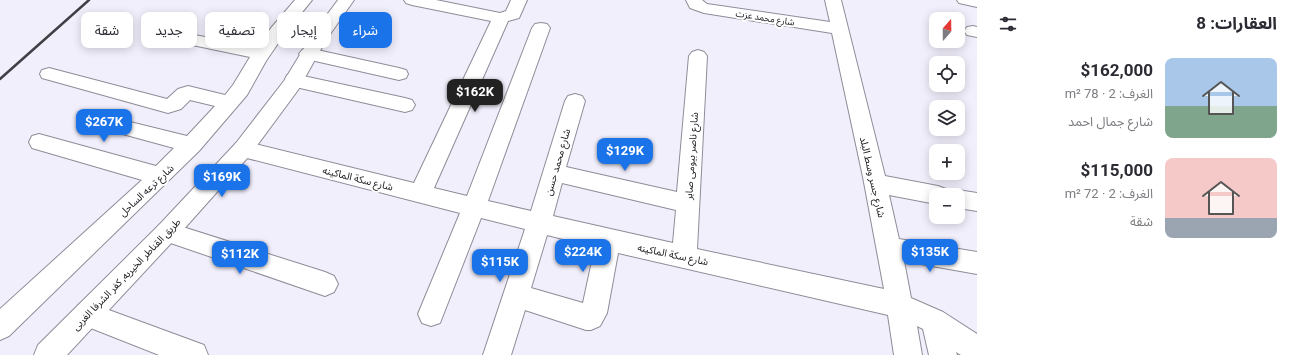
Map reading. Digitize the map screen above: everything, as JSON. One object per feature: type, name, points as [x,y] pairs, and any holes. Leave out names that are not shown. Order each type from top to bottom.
[{"type":"street","name":"شارع ترعه الساحل","points":[[0,327],[192,144],[240,90],[277,32],[304,0]]},
{"type":"street","name":"طريق القناطر الخيريه, كفر الشرفا الغربى","points":[[48,355],[167,232],[243,149],[294,80],[308,54],[346,0]]},
{"type":"street","points":[[412,0],[511,11],[420,194]]},
{"type":"street","name":"شارع محمد عزت","points":[[694,0],[696,5],[704,8],[840,29]]},
{"type":"street","name":"شارع جسر وسط البلد","points":[[833,0],[889,248],[901,306],[908,355]]},
{"type":"street","points":[[965,0],[977,2]]},
{"type":"street","points":[[431,314],[474,207],[541,28]]},
{"type":"street","points":[[197,41],[262,54]]},
{"type":"street","points":[[308,54],[399,74]]},
{"type":"street","name":"شارع ناصر بيومى صابر","points":[[684,256],[698,56]]},
{"type":"street","points":[[48,74],[168,106],[174,104],[188,93],[229,103]]},
{"type":"street","points":[[294,80],[405,105]]},
{"type":"street","name":"شارع محمد حسن","points":[[497,355],[539,223],[575,101]]},
{"type":"street","points":[[126,128],[192,144]]},
{"type":"street","points":[[39,142],[160,176]]},
{"type":"street","name":"شارع سكة الماكينه","points":[[243,149],[608,240],[868,297],[901,306],[934,321],[977,350]]},
{"type":"street","points":[[554,173],[688,204]]},
{"type":"street","points":[[875,183],[929,193]]},
{"type":"street","points":[[965,200],[977,202]]},
{"type":"street","points":[[167,232],[325,284]]},
{"type":"street","points":[[516,295],[586,317],[591,317],[594,313],[608,240]]},
{"type":"street","points":[[889,248],[977,264]]},
{"type":"street","points":[[87,314],[194,355]]},
{"type":"street","points":[[934,321],[943,355]]},
{"type":"railway","points":[[0,79],[89,0]]}]
